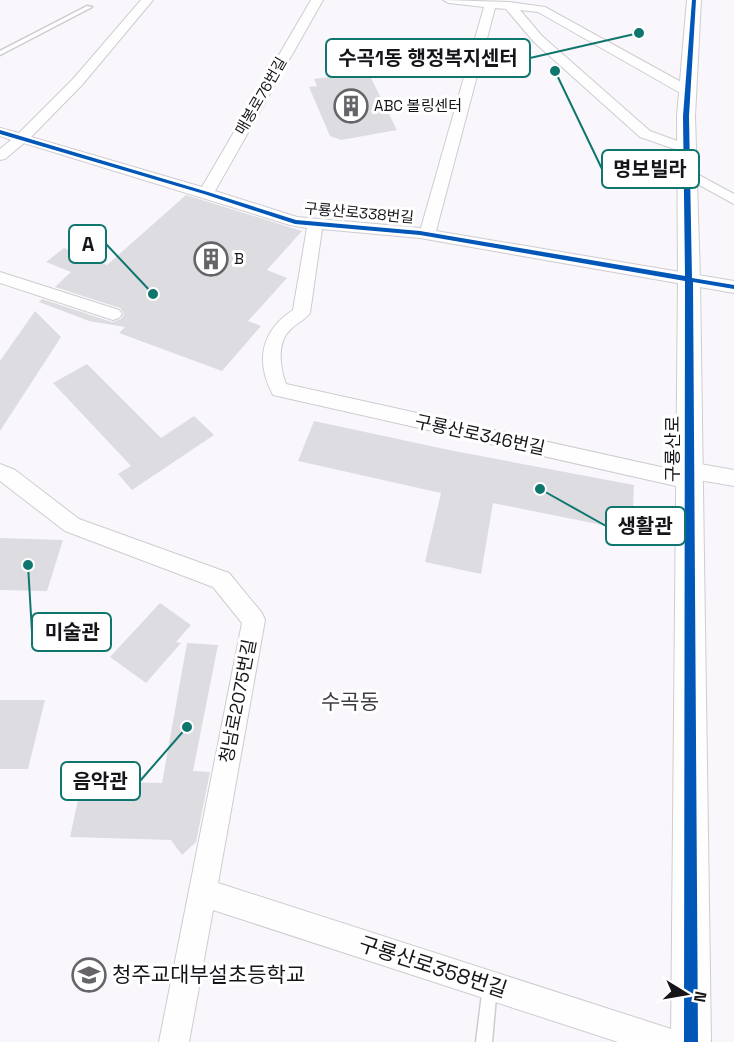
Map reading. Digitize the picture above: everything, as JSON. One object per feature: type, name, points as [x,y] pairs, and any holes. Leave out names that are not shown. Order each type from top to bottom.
[{"type":"street","points":[[0,156],[23,139],[115,39],[147,0]]},
{"type":"street","name":"매봉로76번길","points":[[206,193],[317,0]]},
{"type":"street","points":[[449,0],[541,9],[687,91]]},
{"type":"street","name":"구룡산로","points":[[691,1042],[689,280],[686,161],[687,91],[694,0]]},
{"type":"street","name":"구룡산로338번길","points":[[427,234],[466,84],[490,4]]},
{"type":"street","points":[[509,5],[538,39],[645,134],[686,161],[734,200]]},
{"type":"street","name":"구룡산로338번길","points":[[0,132],[295,222],[427,234],[734,287]]},
{"type":"street","name":"구룡산로338번길","points":[[275,383],[272,356],[274,344],[280,329],[302,313],[315,224]]},
{"type":"street","points":[[0,277],[113,314]]},
{"type":"street","name":"구룡산로346번길","points":[[275,383],[280,390],[689,475],[734,478]]},
{"type":"street","name":"청남로2075번길","points":[[0,472],[72,525],[221,580],[254,620],[174,1042]]},
{"type":"street","name":"구룡산로358번길","points":[[202,892],[665,1042]]},
{"type":"lane","points":[[0,53],[89,7]]},
{"type":"lane","points":[[484,1042],[490,986]]},
{"type":"building","name":"ABC 볼링센터","points":[[351,74],[353,78],[370,76],[397,130],[341,140],[330,136],[309,87],[317,86],[314,79]]},
{"type":"building","points":[[186,195],[302,231],[267,270],[287,278],[248,321],[261,326],[222,371],[119,333],[125,327],[89,321],[39,302],[42,299],[112,322],[121,319],[124,314],[120,308],[55,287],[71,272],[46,262],[64,248],[107,265]]},
{"type":"building","points":[[35,311],[61,337],[0,431],[0,361]]},
{"type":"building","points":[[87,364],[161,438],[194,416],[214,435],[132,490],[118,474],[131,466],[53,383]]},
{"type":"building","points":[[314,421],[454,451],[634,485],[632,531],[493,503],[481,574],[425,562],[441,493],[298,461]]},
{"type":"building","points":[[0,538],[63,540],[47,591],[0,590]]},
{"type":"building","points":[[160,603],[191,625],[176,642],[181,643],[146,683],[110,657]]},
{"type":"building","points":[[187,643],[218,645],[193,771],[210,772],[196,842],[182,855],[171,840],[70,837],[82,781],[162,783]]},
{"type":"building","points":[[0,700],[45,700],[28,769],[0,769]]},
{"type":"cycle path","points":[[691,1042],[689,280],[686,116],[694,0]]},
{"type":"cycle path","points":[[0,132],[295,222],[420,233],[734,287]]},
{"type":"place","name":"수곡1동 행정복지센터","points":[[639,33]]},
{"type":"place","name":"명보빌라","points":[[555,71]]},
{"type":"place","name":"ABC 볼링센터","points":[[351,106]]},
{"type":"place","name":"B","points":[[211,259]]},
{"type":"place","name":"A","points":[[153,294]]},
{"type":"place","name":"생활관","points":[[540,489]]},
{"type":"place","name":"미술관","points":[[28,565]]},
{"type":"place","name":"음악관","points":[[187,727]]},
{"type":"place","name":"청주교대부설초등학교","points":[[89,975]]},
{"type":"district","name":"수곡동","points":[[350,702]]}]
